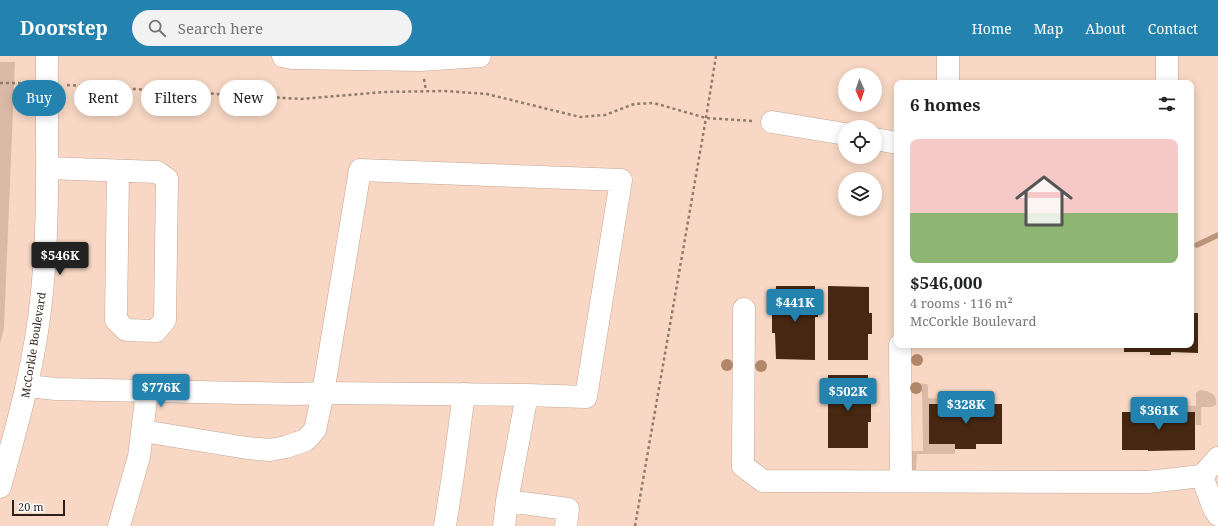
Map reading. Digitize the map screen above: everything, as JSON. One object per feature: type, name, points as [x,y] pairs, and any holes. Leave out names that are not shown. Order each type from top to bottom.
[{"type":"street","name":"McCorkle Boulevard","points":[[46,80],[47,56]]},
{"type":"street","points":[[284,56],[292,58],[344,57],[421,60],[480,56]]},
{"type":"street","points":[[948,56],[948,80]]},
{"type":"street","points":[[1167,56],[1167,80]]},
{"type":"street","name":"McCorkle Boulevard","points":[[0,487],[20,420],[39,324],[47,206],[46,116]]},
{"type":"street","points":[[772,122],[838,133]]},
{"type":"street","points":[[882,140],[894,142]]},
{"type":"street","points":[[47,168],[158,172],[167,179],[165,320],[156,331],[126,330],[116,320],[118,171]]},
{"type":"street","points":[[27,386],[56,389],[296,394],[323,393],[464,394],[586,397],[621,180],[360,170],[323,393],[315,430],[306,440],[286,447],[270,450],[247,448],[143,431]]},
{"type":"street","points":[[744,309],[743,466],[763,480],[1148,482],[1202,476],[1218,458]]},
{"type":"street","points":[[900,348],[905,375],[901,481]]},
{"type":"street","points":[[119,526],[140,458],[147,391]]},
{"type":"street","points":[[445,526],[454,475],[464,394]]},
{"type":"street","points":[[504,526],[507,501],[527,395]]},
{"type":"street","points":[[1202,476],[1214,509],[1218,515]]},
{"type":"street","points":[[507,501],[568,509],[566,526]]},
{"type":"street","points":[[1209,526],[1218,522]]},
{"type":"path","points":[[635,526],[716,56]]},
{"type":"path","points":[[0,83],[12,83]]},
{"type":"path","points":[[66,85],[302,99],[383,92],[445,91],[486,94],[580,117],[605,115],[634,104],[654,103],[706,118],[772,122]]},
{"type":"shaded area","points":[[0,62],[15,62],[14,80],[12,80],[13,116],[4,328],[0,344]]},
{"type":"shaded area","points":[[910,383],[927,384],[928,398],[941,399],[940,404],[929,404],[929,444],[955,444],[955,454],[917,454],[916,472],[912,473],[909,451],[923,451],[922,392],[910,392]]},
{"type":"shaded area","points":[[1200,390],[1207,391],[1216,398],[1216,405],[1212,407],[1201,407],[1201,425],[1196,425],[1195,412],[1172,412],[1172,405],[1196,406],[1196,393]]},
{"type":"building","points":[[776,286],[815,286],[815,299],[818,298],[818,317],[815,317],[815,360],[776,359],[775,333],[772,333],[772,315],[775,315]]},
{"type":"building","points":[[828,286],[869,287],[869,313],[872,313],[872,334],[868,334],[868,360],[828,360]]},
{"type":"building","points":[[1194,313],[1198,313],[1198,353],[1171,352],[1171,355],[1150,355],[1150,352],[1124,352],[1124,348],[1194,348]]},
{"type":"building","points":[[828,375],[868,375],[868,402],[871,402],[871,422],[868,422],[868,448],[828,448]]},
{"type":"building","points":[[929,404],[1002,404],[1002,444],[976,444],[976,449],[955,449],[955,444],[929,444]]},
{"type":"building","points":[[1122,412],[1195,412],[1195,450],[1122,450]]},
{"type":"waterway","points":[[1197,245],[1218,235]]}]
